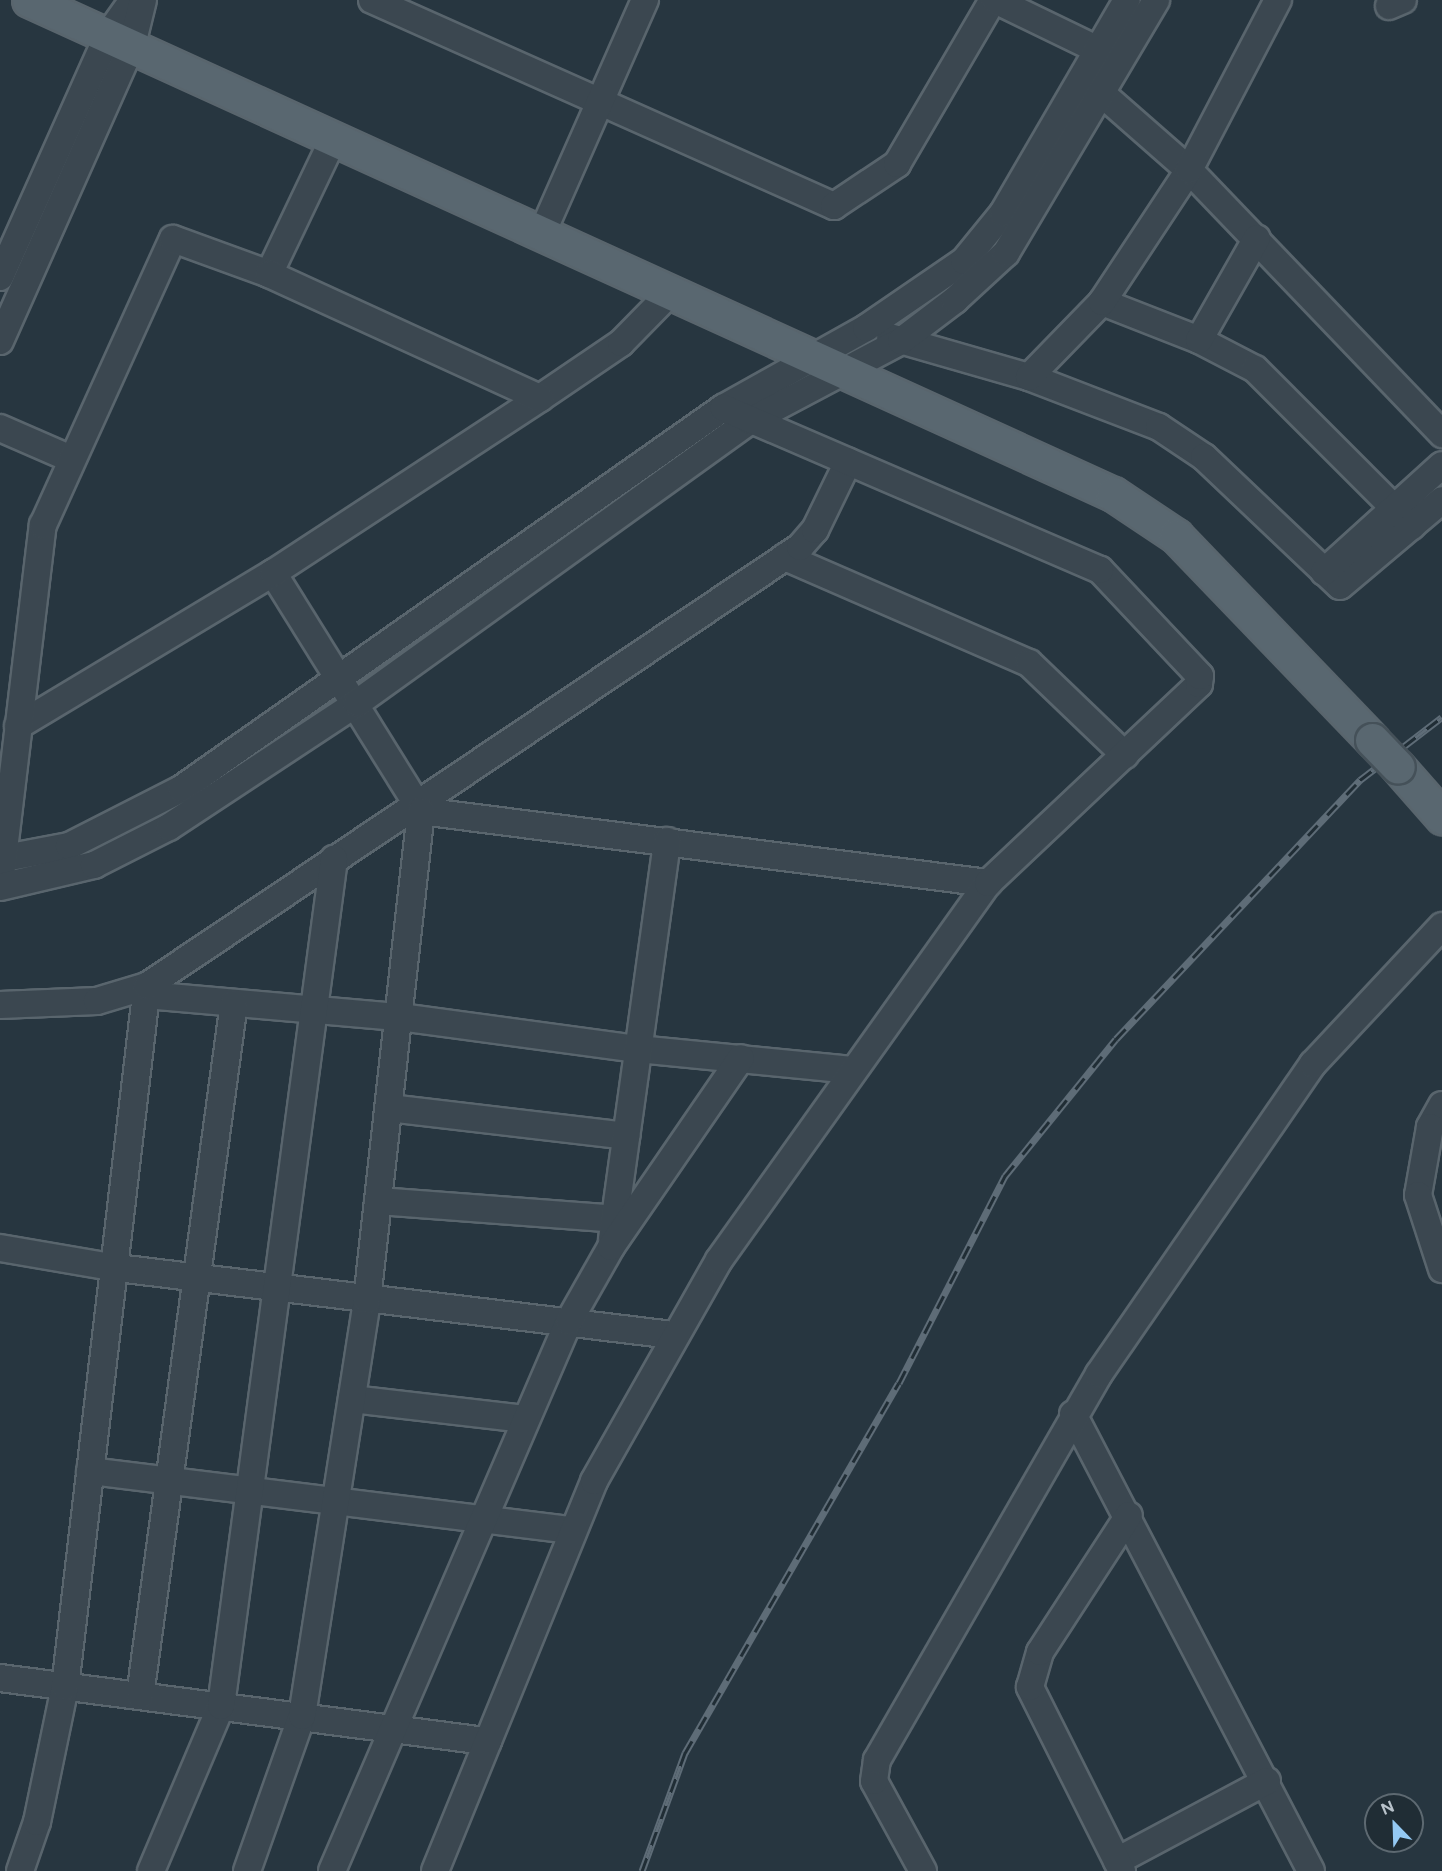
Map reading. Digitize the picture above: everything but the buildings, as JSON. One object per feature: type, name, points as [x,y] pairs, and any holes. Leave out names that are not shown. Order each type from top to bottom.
[{"type":"main road","points":[[29,0],[333,140],[543,231],[841,373],[1046,459],[1158,522],[1398,767],[1442,817]]},
{"type":"street","points":[[0,341],[120,40],[133,0]]},
{"type":"street","points":[[0,277],[120,40],[143,0]]},
{"type":"street","points":[[372,0],[600,106],[834,206],[897,164],[994,0],[1122,61]]},
{"type":"street","points":[[543,231],[645,0]]},
{"type":"street","points":[[540,398],[269,274],[172,238],[69,458],[38,548],[1,865],[69,846],[116,825],[181,789],[342,680],[723,408],[866,328],[964,261],[982,241],[1084,78],[1127,0]]},
{"type":"street","points":[[0,887],[61,877],[125,851],[357,703],[750,421],[901,340],[1006,253],[1103,95],[1156,0]]},
{"type":"street","points":[[1029,377],[1102,302],[1189,170],[1278,0]]},
{"type":"street","points":[[1084,78],[1189,170],[1257,238],[1442,434]]},
{"type":"street","points":[[269,274],[333,140]]},
{"type":"street","points":[[1199,340],[1257,238]]},
{"type":"street","points":[[18,726],[273,573],[540,398],[621,343],[670,293]]},
{"type":"street","points":[[1102,302],[1199,340],[1255,369],[1412,526]]},
{"type":"street","points":[[866,328],[1029,377],[1177,437],[1324,572],[1334,584],[1346,584],[1442,500]]},
{"type":"street","points":[[435,1871],[572,1530],[672,1335],[772,1181],[988,883],[1198,684],[1198,668],[1100,570],[723,408]]},
{"type":"street","points":[[0,428],[69,458]]},
{"type":"street","points":[[20,1871],[37,1822],[65,1687],[117,1268],[147,990],[334,860],[419,807],[809,539],[848,462]]},
{"type":"street","points":[[1324,572],[1442,465]]},
{"type":"street","points":[[784,557],[1029,663],[1125,755]]},
{"type":"street","points":[[247,1871],[302,1716],[366,1300],[400,1017],[419,807],[357,703],[273,573]]},
{"type":"street","points":[[419,807],[988,883]]},
{"type":"street","points":[[610,1247],[666,841]]},
{"type":"street","points":[[151,1871],[221,1706],[316,1010],[334,860]]},
{"type":"street","points":[[923,1871],[874,1781],[877,1760],[1073,1414],[1313,1064],[1442,926]]},
{"type":"street","points":[[0,1005],[97,1001],[147,990],[234,1003],[400,1017],[638,1050],[852,1070]]},
{"type":"street","points":[[140,1696],[234,1003]]},
{"type":"street","points":[[332,1871],[481,1518],[569,1321],[610,1247],[741,1058]]},
{"type":"street","points":[[1442,1104],[1430,1127],[1418,1195],[1442,1269]]},
{"type":"street","points":[[389,1108],[626,1136]]},
{"type":"street","points":[[378,1201],[615,1219]]},
{"type":"street","points":[[0,1248],[117,1268],[366,1300],[569,1321],[672,1335]]},
{"type":"street","points":[[352,1398],[525,1419]]},
{"type":"street","points":[[1073,1414],[1129,1515],[1311,1871]]},
{"type":"street","points":[[90,1471],[337,1499],[572,1530]]},
{"type":"street","points":[[1129,1515],[1040,1652],[1030,1688],[1119,1866],[1266,1781]]},
{"type":"street","points":[[0,1678],[488,1741]]},
{"type":"railway","points":[[642,1871],[685,1753],[899,1383],[1005,1176],[1116,1039],[1360,780],[1442,717]]}]
